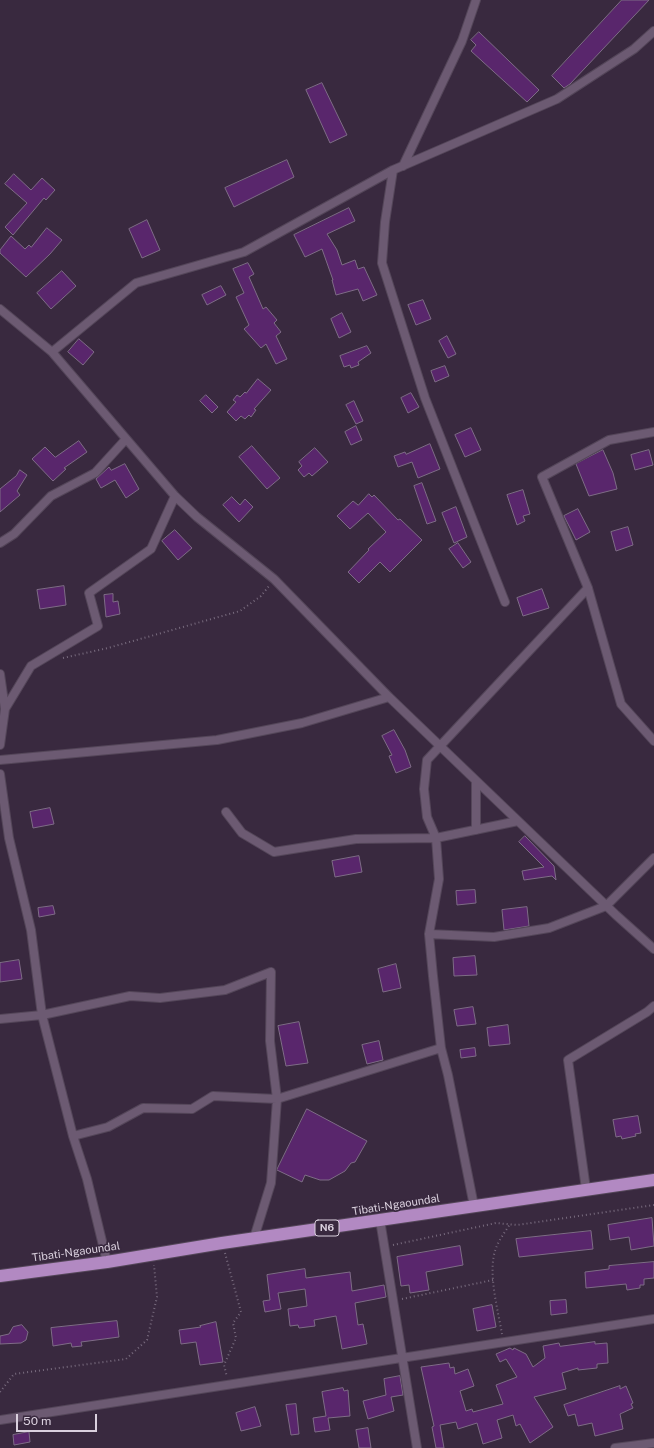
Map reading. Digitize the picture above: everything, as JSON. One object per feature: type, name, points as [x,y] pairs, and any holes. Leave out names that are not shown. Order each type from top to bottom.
[{"type":"highway","name":"Tibati-Ngaoundal","points":[[0,1276],[107,1262],[254,1238],[654,1180]]},
{"type":"street","points":[[403,166],[462,41],[476,0]]},
{"type":"street","points":[[52,352],[136,282],[244,252],[393,170],[557,99],[634,49],[654,31]]},
{"type":"street","points":[[393,170],[385,222],[382,263],[425,398],[505,602]]},
{"type":"street","points":[[0,310],[52,352],[174,496],[197,517],[274,579],[389,697],[606,906],[654,949]]},
{"type":"street","points":[[654,432],[609,440],[542,477],[588,588],[621,704],[654,741]]},
{"type":"street","points":[[0,543],[14,534],[51,496],[95,473],[126,439]]},
{"type":"street","points":[[5,709],[31,666],[98,626],[89,593],[151,550],[174,496]]},
{"type":"street","points":[[474,1206],[448,1075],[441,1048],[429,934],[440,879],[436,838],[428,817],[424,789],[427,760],[588,588]]},
{"type":"street","points":[[0,674],[5,709],[0,746]]},
{"type":"street","points":[[0,760],[217,740],[302,723],[389,697]]},
{"type":"street","points":[[0,774],[9,838],[31,930],[42,1015],[73,1136],[87,1179],[107,1262]]},
{"type":"street","points":[[476,781],[476,830]]},
{"type":"street","points":[[226,812],[242,833],[274,852],[356,839],[436,838],[518,821]]},
{"type":"street","points":[[429,934],[494,937],[549,928],[606,906],[654,858]]},
{"type":"street","points":[[0,1019],[42,1015],[130,996],[160,998],[225,990],[271,972],[270,1041],[277,1099],[271,1184],[254,1238]]},
{"type":"street","points":[[586,1189],[568,1060],[651,1012],[654,1006]]},
{"type":"street","points":[[73,1136],[108,1127],[143,1108],[192,1109],[213,1096],[277,1099],[441,1048]]},
{"type":"street","points":[[380,1220],[418,1448]]},
{"type":"street","points":[[0,1420],[654,1319]]},
{"type":"street","points":[[615,1448],[654,1442]]},
{"type":"path","points":[[61,659],[108,648],[240,610],[261,596],[274,579]]},
{"type":"path","points":[[384,1247],[496,1223],[524,1224],[654,1205]]},
{"type":"path","points":[[503,1342],[494,1280],[493,1262],[495,1249],[510,1224]]},
{"type":"path","points":[[222,1243],[241,1312],[233,1323],[236,1338],[224,1366],[228,1385]]},
{"type":"path","points":[[0,1392],[14,1374],[126,1359],[147,1340],[157,1297],[152,1254]]},
{"type":"path","points":[[393,1301],[494,1280]]},
{"type":"building","points":[[622,0],[649,0],[570,84],[564,88],[552,76]]},
{"type":"building","points":[[479,32],[539,90],[527,102],[471,51],[476,45],[471,40]]},
{"type":"building","points":[[322,83],[347,135],[330,143],[306,90]]},
{"type":"building","points":[[287,160],[294,177],[234,207],[225,188]]},
{"type":"building","points":[[14,174],[31,190],[42,178],[55,190],[46,200],[44,198],[13,235],[5,227],[27,203],[5,184]]},
{"type":"building","points":[[349,208],[355,221],[327,234],[337,250],[342,265],[355,260],[358,269],[364,267],[377,295],[363,301],[358,289],[336,295],[333,280],[322,249],[305,257],[294,235]]},
{"type":"building","points":[[147,220],[160,250],[142,258],[129,229]]},
{"type":"building","points":[[47,228],[62,240],[26,277],[0,253],[0,250],[11,236],[25,249],[29,245],[31,247]]},
{"type":"building","points":[[248,263],[254,274],[249,277],[263,309],[266,307],[277,320],[274,323],[281,332],[276,336],[287,359],[276,364],[266,344],[261,348],[244,329],[249,325],[236,297],[244,293],[233,269]]},
{"type":"building","points":[[62,271],[76,286],[51,309],[37,293]]},
{"type":"building","points":[[221,286],[226,295],[207,305],[202,295]]},
{"type":"building","points":[[423,300],[431,319],[416,325],[408,305]]},
{"type":"building","points":[[342,313],[351,332],[339,338],[331,319]]},
{"type":"building","points":[[447,336],[456,354],[448,358],[439,341]]},
{"type":"building","points":[[79,339],[94,352],[83,365],[68,352]]},
{"type":"building","points":[[367,346],[371,353],[358,362],[359,365],[351,368],[350,365],[344,367],[340,356]]},
{"type":"building","points":[[445,366],[449,376],[435,382],[431,371]]},
{"type":"building","points":[[258,379],[271,390],[254,409],[256,410],[251,417],[249,415],[245,419],[241,416],[236,421],[227,412],[236,402],[233,400],[237,395],[240,397],[245,392],[246,393]]},
{"type":"building","points":[[411,393],[419,407],[408,413],[401,398]]},
{"type":"building","points":[[206,395],[218,407],[212,413],[200,401]]},
{"type":"building","points":[[354,401],[363,421],[356,424],[346,405]]},
{"type":"building","points":[[356,426],[362,440],[351,445],[345,432]]},
{"type":"building","points":[[471,428],[481,450],[465,457],[455,435]]},
{"type":"building","points":[[79,441],[87,452],[64,468],[66,469],[53,481],[32,459],[45,447],[55,457]]},
{"type":"building","points":[[430,444],[440,469],[418,478],[412,462],[398,467],[394,456],[405,452],[406,454]]},
{"type":"building","points":[[252,446],[280,478],[267,489],[239,457]]},
{"type":"building","points":[[315,448],[328,462],[312,476],[309,473],[304,477],[298,470],[302,466],[299,462]]},
{"type":"building","points":[[603,450],[613,473],[617,489],[589,496],[576,464]]},
{"type":"building","points":[[649,450],[653,465],[635,470],[631,455]]},
{"type":"building","points":[[125,464],[139,489],[126,498],[115,480],[101,488],[96,479],[109,467],[111,470]]},
{"type":"building","points":[[20,470],[27,475],[17,491],[20,495],[0,512],[0,489],[16,476]]},
{"type":"building","points":[[422,483],[436,521],[427,524],[414,486]]},
{"type":"building","points":[[523,490],[530,514],[523,516],[525,521],[517,525],[507,495]]},
{"type":"building","points":[[369,494],[372,497],[374,495],[398,520],[400,519],[422,540],[390,572],[380,562],[359,583],[348,572],[369,550],[368,549],[386,532],[368,513],[350,529],[337,516],[353,501],[358,505]]},
{"type":"building","points":[[232,497],[240,505],[245,499],[253,507],[239,522],[223,505]]},
{"type":"building","points":[[456,507],[467,537],[454,543],[442,513]]},
{"type":"building","points":[[578,509],[590,532],[576,540],[564,516]]},
{"type":"building","points":[[628,527],[633,545],[616,551],[611,532]]},
{"type":"building","points":[[175,530],[192,548],[178,560],[162,541]]},
{"type":"building","points":[[458,543],[471,562],[463,568],[449,549]]},
{"type":"building","points":[[64,586],[66,605],[40,609],[37,590]]},
{"type":"building","points":[[542,589],[549,608],[523,616],[517,598]]},
{"type":"building","points":[[113,594],[113,602],[118,601],[120,614],[106,617],[104,595]]},
{"type":"building","points":[[394,730],[405,750],[411,767],[396,773],[389,756],[392,755],[382,736]]},
{"type":"building","points":[[50,808],[54,824],[33,828],[30,812]]},
{"type":"building","points":[[525,836],[554,866],[556,880],[552,876],[524,880],[522,871],[544,867],[519,842]]},
{"type":"building","points":[[359,856],[362,872],[335,877],[332,861]]},
{"type":"building","points":[[475,890],[476,903],[457,905],[456,891]]},
{"type":"building","points":[[53,906],[55,914],[39,917],[38,908]]},
{"type":"building","points":[[527,907],[529,926],[504,930],[502,910]]},
{"type":"building","points":[[475,956],[477,975],[454,976],[453,958]]},
{"type":"building","points":[[19,960],[22,979],[0,982],[0,963]]},
{"type":"building","points":[[396,964],[401,988],[383,992],[378,969]]},
{"type":"building","points":[[473,1007],[476,1024],[457,1026],[454,1010]]},
{"type":"building","points":[[299,1022],[308,1063],[286,1066],[278,1026]]},
{"type":"building","points":[[508,1025],[510,1044],[489,1046],[487,1028]]},
{"type":"building","points":[[379,1041],[383,1060],[367,1064],[362,1045]]},
{"type":"building","points":[[475,1048],[476,1056],[461,1058],[460,1050]]},
{"type":"building","points":[[307,1109],[367,1141],[355,1162],[351,1163],[345,1171],[329,1180],[320,1180],[305,1175],[302,1182],[277,1170]]},
{"type":"building","points":[[638,1116],[641,1133],[635,1134],[636,1136],[622,1139],[621,1136],[616,1137],[613,1120]]},
{"type":"building","points":[[652,1218],[654,1246],[631,1250],[629,1237],[610,1240],[608,1225]]},
{"type":"building","points":[[591,1231],[593,1249],[519,1257],[516,1239]]},
{"type":"building","points":[[460,1246],[463,1265],[426,1272],[429,1290],[410,1293],[409,1285],[401,1286],[397,1257]]},
{"type":"building","points":[[654,1262],[654,1278],[644,1279],[644,1285],[640,1285],[640,1288],[627,1290],[626,1284],[586,1288],[585,1272],[609,1269],[609,1266]]},
{"type":"building","points":[[305,1269],[306,1278],[350,1272],[352,1291],[384,1285],[386,1297],[355,1303],[358,1325],[363,1324],[367,1344],[342,1349],[336,1316],[314,1320],[315,1326],[299,1328],[298,1325],[290,1326],[288,1309],[307,1306],[305,1289],[278,1293],[281,1309],[265,1312],[263,1301],[270,1300],[267,1275]]},
{"type":"building","points":[[566,1300],[567,1313],[551,1315],[550,1301]]},
{"type":"building","points":[[492,1305],[496,1327],[477,1331],[473,1309]]},
{"type":"building","points":[[117,1321],[119,1337],[81,1342],[82,1346],[72,1347],[71,1343],[53,1346],[51,1328]]},
{"type":"building","points":[[216,1322],[223,1362],[200,1365],[196,1342],[181,1344],[179,1330],[201,1327],[200,1326]]},
{"type":"building","points":[[22,1325],[28,1332],[26,1340],[21,1343],[0,1344],[0,1336],[9,1334],[13,1327]]},
{"type":"building","points":[[595,1342],[595,1344],[607,1343],[608,1363],[597,1364],[597,1368],[578,1370],[578,1368],[562,1373],[566,1389],[534,1397],[553,1427],[530,1443],[520,1424],[516,1426],[513,1415],[497,1420],[502,1438],[483,1444],[477,1423],[458,1429],[456,1422],[440,1425],[444,1448],[436,1448],[432,1427],[434,1426],[421,1367],[449,1363],[450,1368],[454,1367],[455,1374],[468,1369],[474,1386],[460,1391],[466,1411],[472,1409],[473,1412],[503,1404],[496,1385],[517,1377],[506,1359],[500,1362],[496,1354],[510,1348],[513,1350],[514,1348],[526,1354],[533,1367],[545,1358],[543,1346],[559,1343],[560,1346]]},
{"type":"building","points":[[400,1376],[403,1395],[391,1397],[394,1411],[368,1419],[363,1401],[386,1395],[384,1379]]},
{"type":"building","points":[[620,1386],[620,1389],[626,1386],[633,1403],[631,1404],[633,1408],[620,1414],[623,1429],[595,1436],[592,1423],[578,1426],[575,1414],[568,1416],[564,1405]]},
{"type":"building","points":[[343,1388],[344,1391],[348,1390],[350,1416],[328,1418],[330,1430],[315,1432],[313,1418],[326,1416],[322,1392]]},
{"type":"building","points":[[296,1404],[299,1434],[291,1435],[286,1405]]},
{"type":"building","points":[[255,1407],[261,1426],[241,1431],[236,1413]]},
{"type":"building","points":[[368,1428],[371,1448],[359,1448],[356,1430]]},
{"type":"building","points":[[29,1432],[30,1442],[14,1445],[13,1435]]}]
